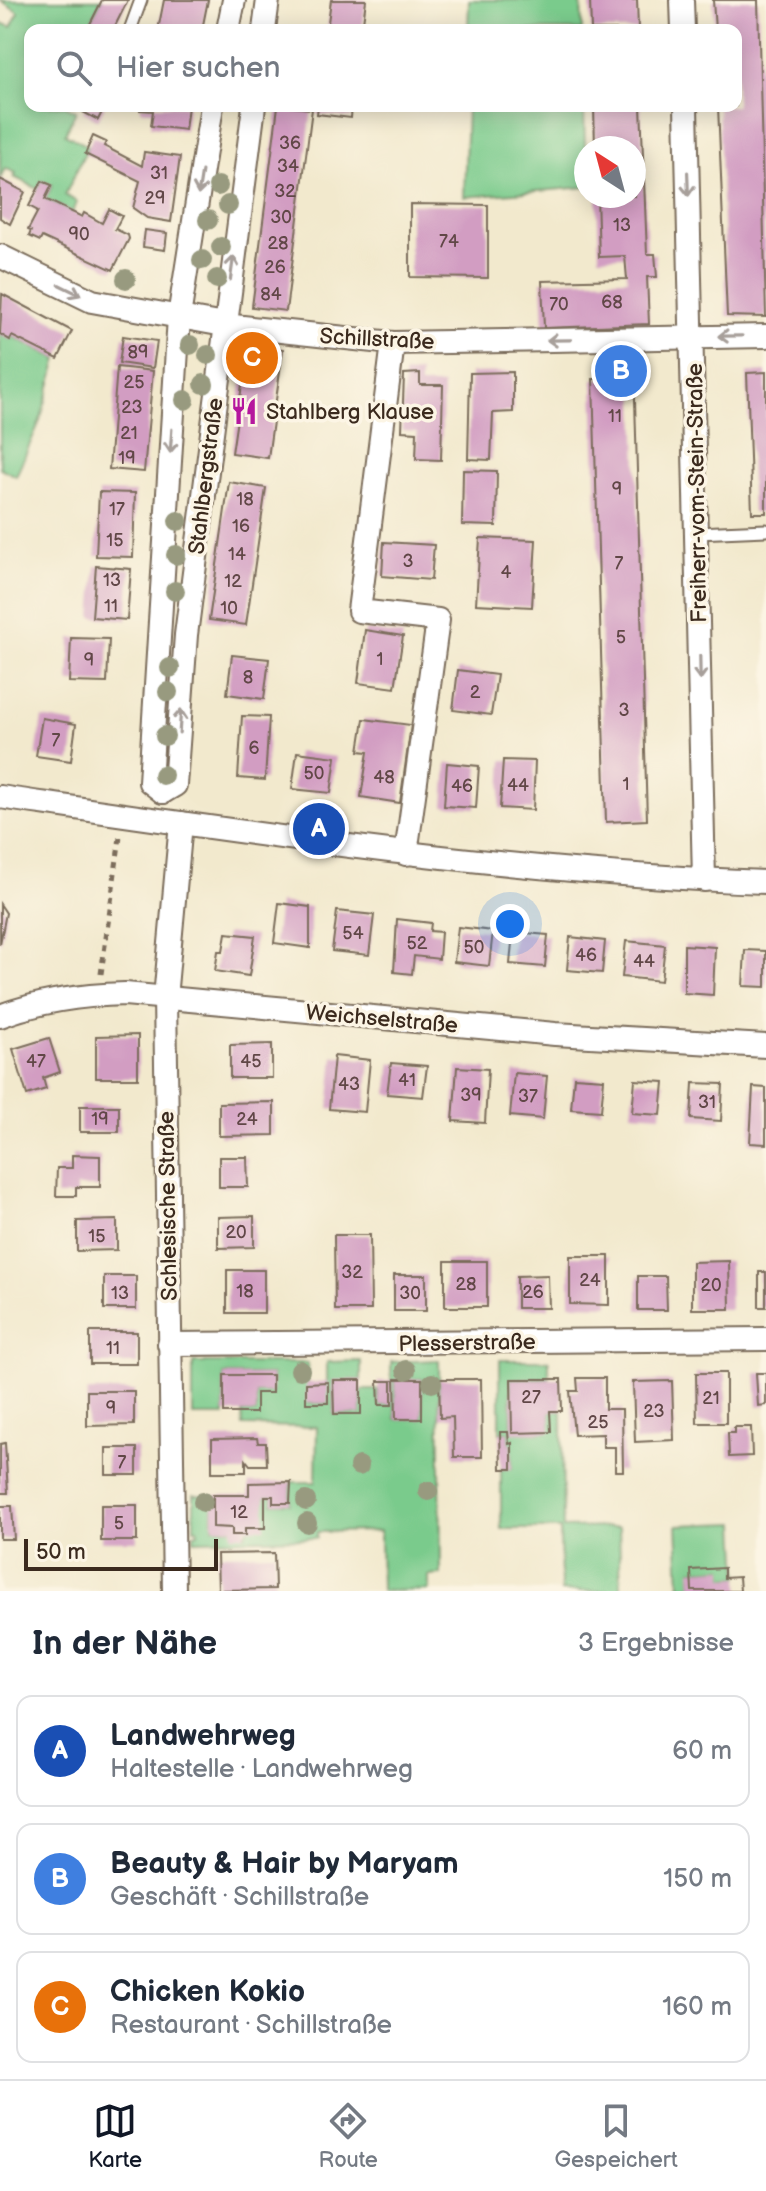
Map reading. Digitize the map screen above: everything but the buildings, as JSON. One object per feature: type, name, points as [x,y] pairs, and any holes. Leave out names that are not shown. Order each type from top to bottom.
[{"type":"street","points":[[229,24],[234,0]]},
{"type":"street","points":[[265,24],[268,0]]},
{"type":"street","points":[[682,0],[683,24]]},
{"type":"street","name":"Stahlbergstraße","points":[[171,821],[163,792],[150,782],[179,317],[211,112]]},
{"type":"street","name":"Stahlbergstraße","points":[[163,792],[175,785],[186,635],[253,112]]},
{"type":"street","name":"Freiherr-vom-Stein-Straße","points":[[686,112],[704,880]]},
{"type":"street","name":"Schillstraße","points":[[0,256],[92,301],[224,325],[393,343],[766,336]]},
{"type":"street","points":[[393,343],[359,611],[438,620],[406,854]]},
{"type":"street","points":[[0,797],[406,854],[704,880],[766,882]]},
{"type":"street","name":"Schlesische Straße","points":[[171,821],[165,998],[174,1591]]},
{"type":"street","name":"Weichselstraße","points":[[0,1016],[23,1007],[99,995],[165,998],[555,1034],[766,1046]]},
{"type":"street","name":"Plesserstraße","points":[[169,1344],[766,1339]]},
{"type":"lane","points":[[132,24],[141,0]]},
{"type":"lane","points":[[697,533],[766,530]]},
{"type":"path","points":[[99,995],[119,845]]},
{"type":"green space","points":[[0,0],[102,0],[90,24],[24,24],[24,112],[76,112],[65,134],[88,146],[65,195],[77,202],[72,213],[45,199],[52,186],[42,181],[38,189],[14,177],[16,173],[5,168],[0,179],[0,28],[2,23],[11,27],[19,12]]},
{"type":"green space","points":[[469,0],[581,0],[582,24],[468,24]]},
{"type":"green space","points":[[467,112],[584,112],[585,136],[574,136],[574,188],[464,197]]},
{"type":"green space","points":[[0,334],[10,339],[12,336],[58,359],[40,421],[16,476],[0,468]]},
{"type":"green space","points":[[439,1360],[441,1575],[429,1576],[429,1590],[381,1591],[380,1531],[317,1532],[317,1538],[194,1540],[194,1534],[198,1533],[194,1528],[194,1495],[213,1495],[213,1527],[232,1528],[245,1535],[265,1496],[273,1496],[273,1503],[290,1503],[291,1482],[316,1482],[317,1427],[243,1426],[242,1413],[256,1413],[256,1393],[272,1393],[272,1375],[224,1375],[224,1416],[193,1416],[193,1363],[308,1363],[307,1403],[327,1403],[327,1362],[361,1361],[361,1380],[333,1381],[334,1414],[361,1414],[361,1390],[378,1390],[379,1405],[391,1405],[391,1362]],"holes":[[[422,1379],[422,1419],[396,1419],[395,1380]]]},
{"type":"green space","points":[[500,1360],[549,1360],[549,1378],[511,1379],[512,1432],[550,1432],[550,1411],[562,1411],[563,1528],[619,1527],[621,1591],[561,1591],[560,1529],[501,1529],[501,1469],[512,1468],[512,1444],[509,1444],[508,1432],[500,1432]]},
{"type":"green space","points":[[736,1523],[739,1577],[724,1578],[723,1568],[692,1570],[692,1585],[680,1586],[677,1525]]},
{"type":"place","name":"Chicken Kokio","points":[[252,358]]},
{"type":"place","name":"Beauty & Hair by Maryam","points":[[621,371]]},
{"type":"place","name":"Stahlberg Klause","points":[[244,411]]},
{"type":"place","name":"Landwehrweg","points":[[319,829]]}]
